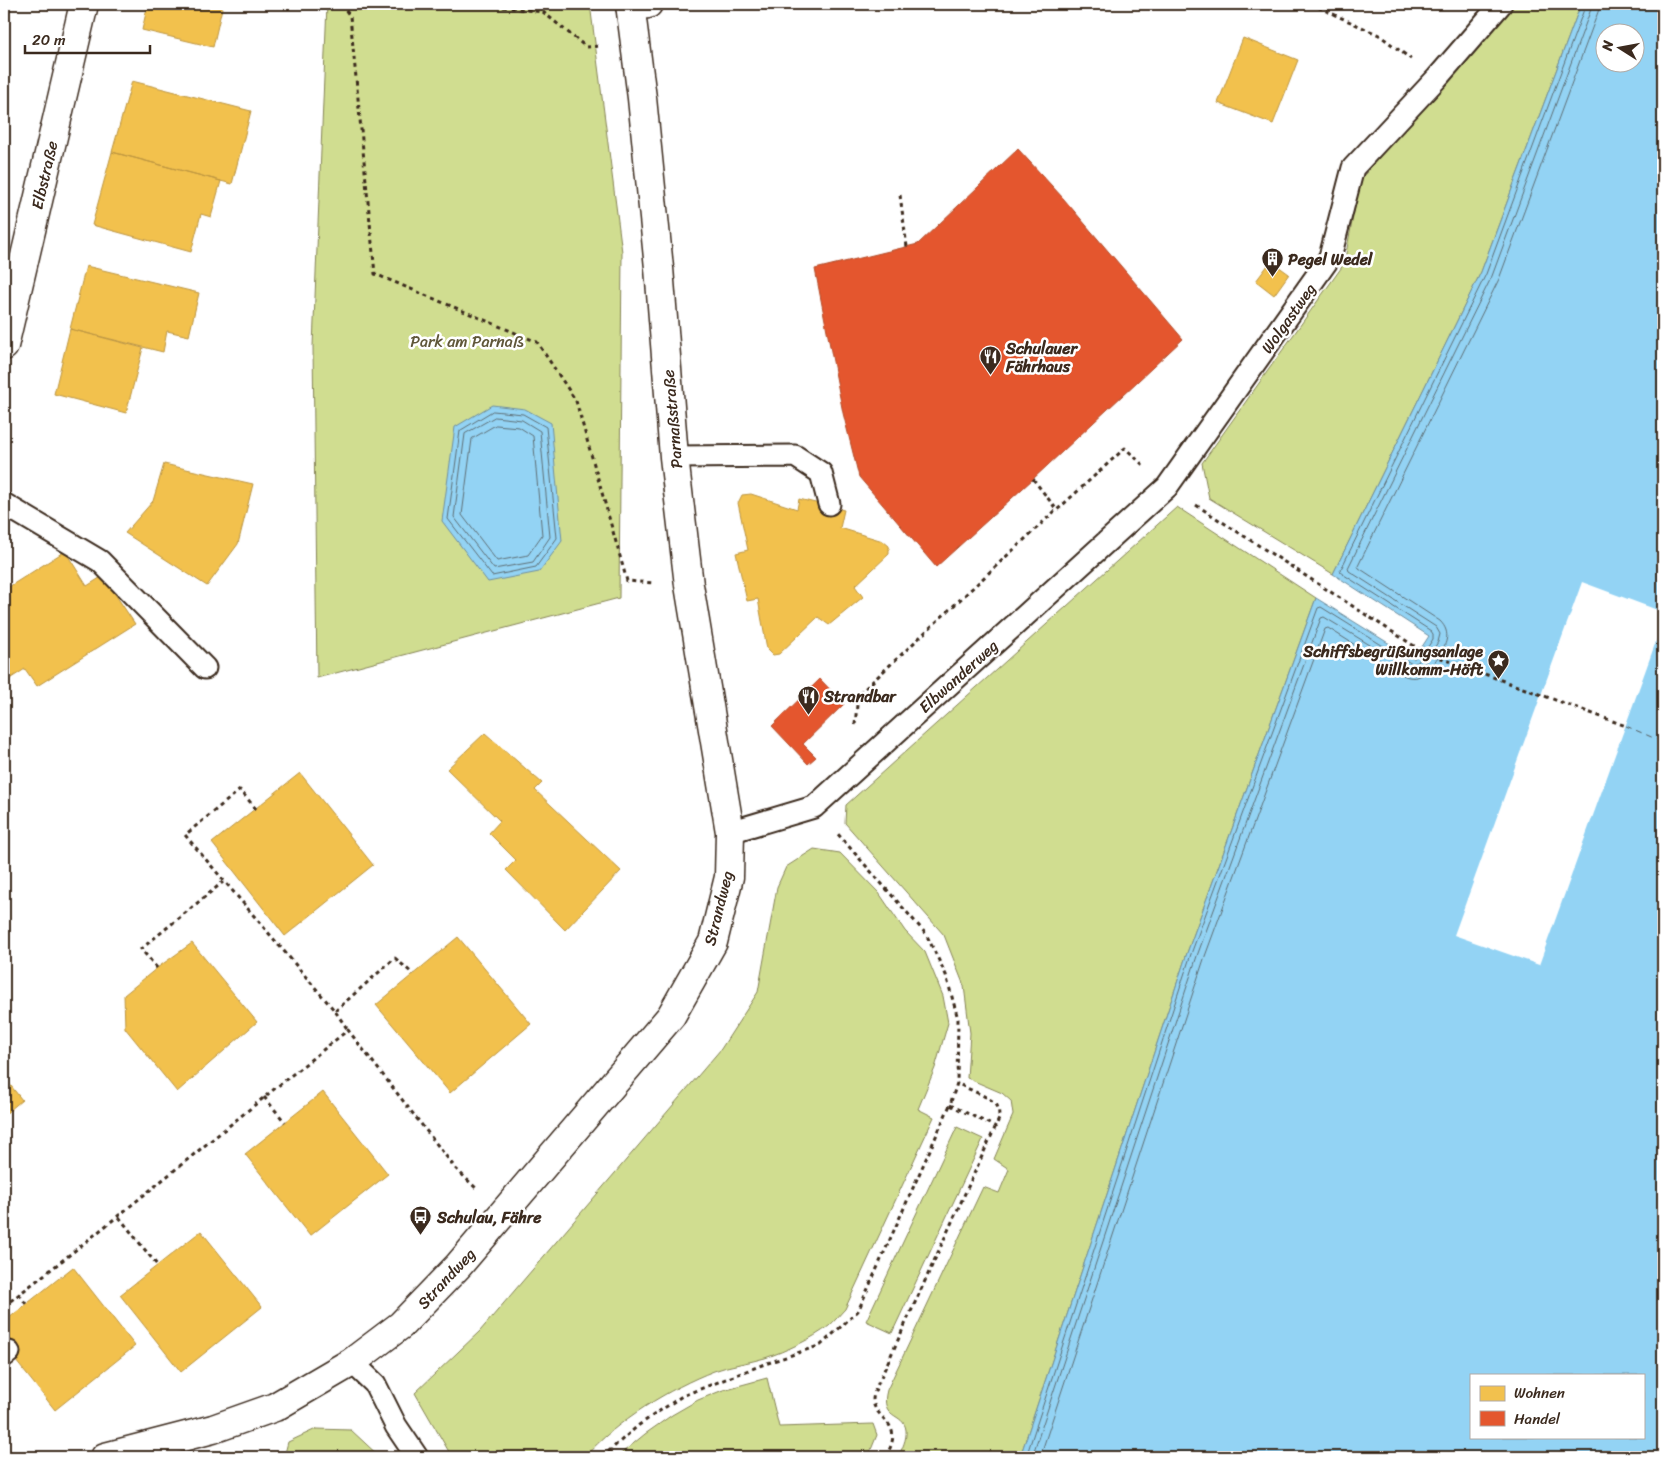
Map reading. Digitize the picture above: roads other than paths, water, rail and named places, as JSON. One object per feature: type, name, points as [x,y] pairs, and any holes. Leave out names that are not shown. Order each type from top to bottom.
[{"type":"street","name":"Elbstraße","points":[[4,346],[84,4]]},
{"type":"street","name":"Parnaßstraße","points":[[636,5],[643,107],[674,456],[688,585],[730,832]]},
{"type":"street","name":"Strandweg","points":[[105,1457],[213,1429],[275,1407],[352,1362],[401,1326],[458,1266],[671,1016],[713,942],[729,877],[730,832]]},
{"type":"lane","name":"Wolgastweg","points":[[1168,487],[1330,257],[1353,168],[1437,78],[1501,4]]},
{"type":"lane","points":[[674,456],[795,456],[821,473],[829,504]]},
{"type":"lane","name":"Elbwanderweg","points":[[730,832],[814,807],[1168,487]]},
{"type":"lane","points":[[4,504],[100,561],[205,668]]},
{"type":"lane","points":[[352,1362],[375,1384],[396,1426],[417,1457]]},
{"type":"water","points":[[1581,4],[1663,4],[1663,1457],[1020,1457],[1187,953],[1316,598],[1414,659],[1429,636],[1333,574],[1481,272]]},
{"type":"water","points":[[492,405],[525,409],[551,423],[562,541],[539,572],[488,582],[442,521],[455,427]]},
{"type":"place","name":"Pegel Wedel","points":[[1272,278]]},
{"type":"place","name":"Schulauer Fährhaus","points":[[990,376]]},
{"type":"place","name":"Schiffsbegrüßungsanlage Willkomm-Höft","points":[[1499,679]]},
{"type":"place","name":"Strandbar","points":[[808,715]]},
{"type":"place","name":"Schulau, Fähre","points":[[421,1236]]},
{"type":"park label","name":"Park am Parnaß","points":[[467,341]]}]
